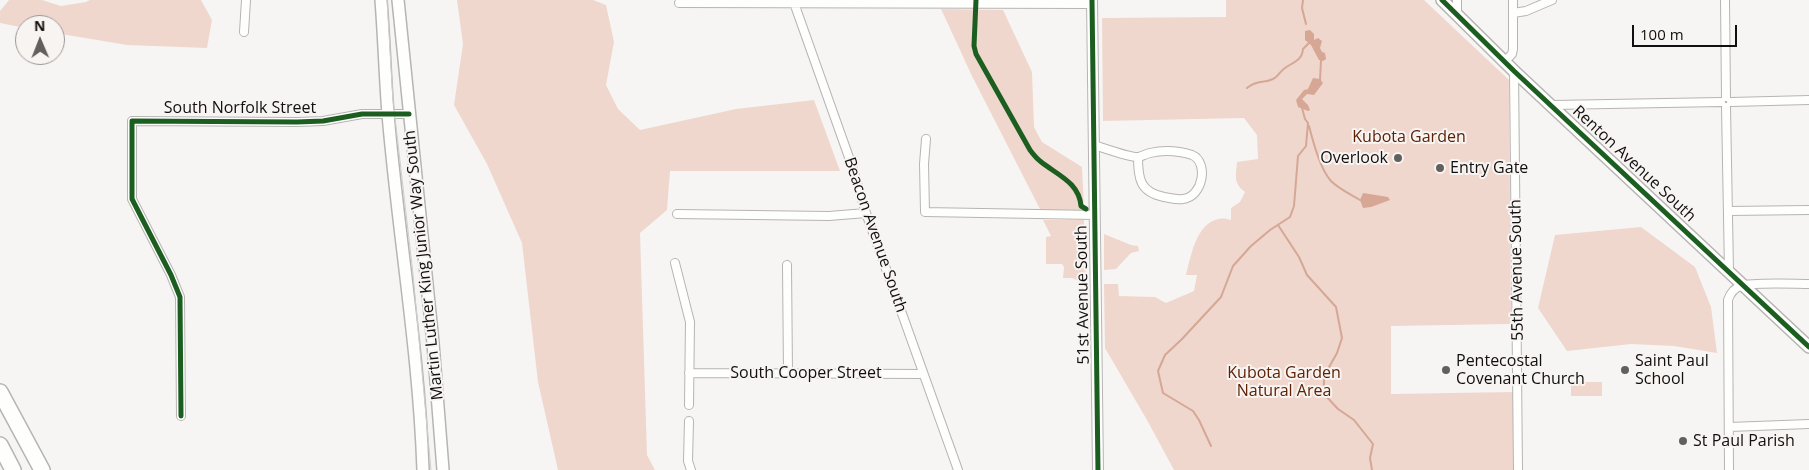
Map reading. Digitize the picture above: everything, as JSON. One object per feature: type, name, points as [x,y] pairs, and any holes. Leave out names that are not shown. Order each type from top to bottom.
[{"type":"highway","points":[[0,392],[42,470]]},
{"type":"highway","points":[[0,445],[13,470]]},
{"type":"main road","name":"Martin Luther King Junior Way South","points":[[381,0],[388,114],[410,310],[420,416],[422,470]]},
{"type":"main road","name":"Martin Luther King Junior Way South","points":[[398,0],[408,114],[432,333],[443,470]]},
{"type":"main road","name":"Renton Avenue South","points":[[1442,0],[1809,347]]},
{"type":"street","points":[[244,32],[246,0]]},
{"type":"street","points":[[1457,0],[1457,14]]},
{"type":"street","points":[[1505,61],[1512,54],[1513,49],[1513,0]]},
{"type":"street","points":[[1513,13],[1526,11],[1552,0]]},
{"type":"street","points":[[1725,0],[1729,271]]},
{"type":"street","name":"Beacon Avenue South","points":[[793,2],[958,470]]},
{"type":"street","points":[[679,3],[1092,2]]},
{"type":"street","name":"51st Avenue South","points":[[1092,2],[1098,470]]},
{"type":"street","name":"55th Avenue South","points":[[1514,70],[1518,470]]},
{"type":"street","points":[[1554,106],[1809,100]]},
{"type":"street","name":"South Norfolk Street","points":[[181,416],[180,297],[171,275],[132,199],[132,121],[297,122],[362,114],[408,114]]},
{"type":"street","points":[[926,139],[924,164],[925,212],[1094,215]]},
{"type":"street","points":[[1094,146],[1138,157],[1150,153],[1170,152],[1196,158],[1201,171],[1199,188],[1194,195],[1186,199],[1150,194],[1146,190],[1141,178],[1138,157]]},
{"type":"street","points":[[1728,210],[1809,210]]},
{"type":"street","points":[[677,214],[829,216],[866,213]]},
{"type":"street","points":[[675,263],[690,322],[689,405]]},
{"type":"street","points":[[787,265],[788,373]]},
{"type":"street","points":[[1729,470],[1728,300],[1732,291],[1742,285],[1809,284]]},
{"type":"street","name":"South Cooper Street","points":[[689,373],[923,374]]},
{"type":"street","points":[[689,421],[688,461],[691,470]]},
{"type":"street","points":[[1729,427],[1809,424]]},
{"type":"green space","points":[[9,0],[42,0],[61,6],[90,0],[201,0],[212,20],[207,48],[127,45],[65,35],[65,15],[15,15],[15,26],[0,23],[0,11]]},
{"type":"green space","points":[[457,0],[593,0],[606,5],[614,42],[606,85],[618,109],[640,130],[736,109],[814,100],[840,171],[670,171],[667,210],[640,233],[647,455],[655,470],[558,470],[538,382],[522,243],[487,164],[454,105],[463,44]]},
{"type":"green space","points":[[1226,0],[1424,0],[1509,80],[1511,324],[1391,326],[1391,394],[1513,392],[1513,470],[1174,470],[1105,348],[1104,284],[1118,284],[1119,296],[1155,297],[1166,303],[1194,291],[1197,275],[1186,275],[1196,241],[1200,233],[1211,222],[1221,219],[1231,220],[1231,208],[1240,202],[1245,192],[1237,182],[1237,162],[1258,159],[1257,135],[1244,118],[1103,121],[1102,18],[1226,17]]},
{"type":"green space","points":[[941,9],[1003,10],[1032,72],[1034,127],[1042,142],[1082,167],[1084,210],[1041,211],[972,76]]},
{"type":"green space","points":[[1043,220],[1084,220],[1086,284],[1072,278],[1063,278],[1064,267],[1062,264],[1046,264],[1046,237],[1051,236]]},
{"type":"green space","points":[[1641,227],[1695,267],[1711,307],[1717,353],[1674,346],[1631,344],[1567,351],[1538,308],[1555,235]]},
{"type":"green space","points":[[1104,234],[1138,246],[1139,251],[1131,253],[1116,269],[1104,270]]},
{"type":"green space","points":[[1571,382],[1602,382],[1602,396],[1571,396]]},
{"type":"shaded area","points":[[1310,30],[1314,34],[1314,40],[1318,38],[1322,41],[1320,48],[1325,53],[1326,59],[1323,61],[1319,60],[1311,45],[1305,40],[1305,31]]},
{"type":"shaded area","points":[[1313,78],[1320,79],[1323,83],[1314,95],[1307,94],[1302,99],[1308,105],[1310,110],[1308,111],[1298,107],[1296,100],[1304,90],[1308,89]]},
{"type":"shaded area","points":[[1363,193],[1388,197],[1390,200],[1363,208],[1360,200]]},
{"type":"waterway","points":[[1303,0],[1302,8],[1306,24]]},
{"type":"waterway","points":[[1247,88],[1275,78],[1283,69],[1299,59],[1303,49],[1309,43]]},
{"type":"waterway","points":[[1320,80],[1321,60]]},
{"type":"waterway","points":[[1211,446],[1193,411],[1163,393],[1158,371],[1165,355],[1221,297],[1233,266],[1251,246],[1270,230],[1290,217],[1294,206],[1298,156],[1306,146],[1308,123],[1302,108]]},
{"type":"waterway","points":[[1309,126],[1317,155],[1327,176],[1331,181],[1360,200]]},
{"type":"waterway","points":[[1278,225],[1299,257],[1307,275],[1336,307],[1342,338],[1337,353],[1324,376],[1324,394],[1338,409],[1354,420],[1373,444],[1370,458],[1372,470]]},
{"type":"tram line","points":[[387,0],[393,100],[413,274],[431,470]]},
{"type":"cycle path","points":[[976,0],[974,46],[976,54],[1030,150],[1039,160],[1072,185],[1081,206],[1086,209]]},
{"type":"cycle path","points":[[1092,0],[1098,470]]},
{"type":"cycle path","points":[[1442,0],[1514,71],[1809,347]]},
{"type":"cycle path","points":[[181,416],[180,297],[171,275],[132,199],[132,121],[297,122],[323,121],[362,114],[409,114]]},
{"type":"place","name":"Overlook","points":[[1398,158]]},
{"type":"place","name":"Entry Gate","points":[[1440,168]]},
{"type":"place","name":"Pentecostal Covenant Church","points":[[1446,370]]},
{"type":"place","name":"Saint Paul School","points":[[1625,370]]},
{"type":"place","name":"St Paul Parish","points":[[1683,441]]},
{"type":"park label","name":"Kubota Garden","points":[[1409,137]]},
{"type":"park label","name":"Kubota Garden Natural Area","points":[[1284,382]]}]
